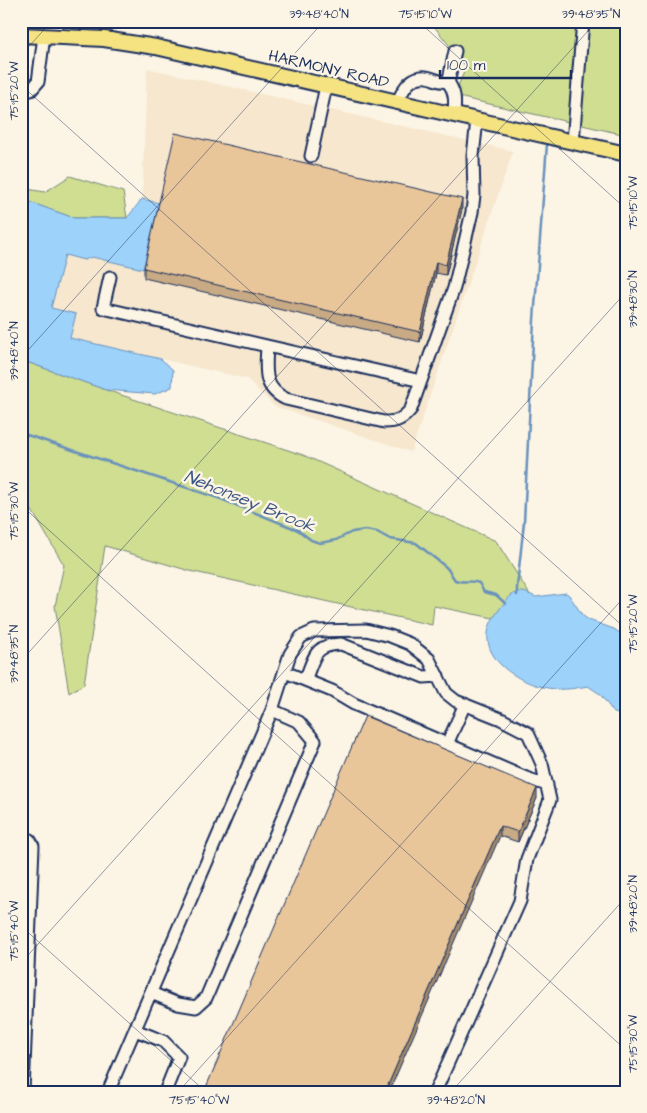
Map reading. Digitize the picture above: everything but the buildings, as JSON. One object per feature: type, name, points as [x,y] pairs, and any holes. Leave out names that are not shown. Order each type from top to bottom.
[{"type":"main road","name":"HARMONY ROAD","points":[[21,35],[129,42],[626,154]]},
{"type":"lane","points":[[573,142],[583,21]]},
{"type":"lane","points":[[21,91],[31,90],[38,82],[44,36]]},
{"type":"lane","points":[[447,82],[454,51]]},
{"type":"lane","points":[[398,102],[402,90],[411,81],[420,77],[428,77],[447,82],[452,87],[455,97],[454,115]]},
{"type":"lane","points":[[310,156],[326,86]]},
{"type":"lane","points":[[267,346],[266,376],[269,386],[276,394],[286,399],[384,422],[395,422],[404,418],[411,409],[454,288],[472,212],[474,195],[473,156],[477,120]]},
{"type":"lane","points":[[110,277],[103,308],[421,381]]},
{"type":"lane","points":[[108,1092],[272,710],[290,654],[301,637],[314,631],[366,630],[390,636],[410,644],[430,659],[446,693],[456,701],[501,719],[528,734],[542,764],[550,800],[526,859],[520,901],[435,1092]]},
{"type":"lane","points":[[305,680],[318,650],[329,644],[341,644],[424,677],[438,676]]},
{"type":"lane","points":[[285,672],[332,691],[354,704],[526,778],[547,785]]},
{"type":"lane","points":[[447,744],[465,704]]},
{"type":"lane","points":[[151,993],[178,1004],[196,1006],[206,998],[316,742],[299,722],[272,710]]},
{"type":"lane","points":[[21,837],[26,837],[32,842],[33,846],[23,1092]]},
{"type":"lane","points":[[135,1030],[163,1041],[179,1057],[165,1092]]},
{"type":"shaded area","points":[[147,68],[513,151],[411,452],[274,406],[247,379],[70,338],[51,308],[65,255],[84,260],[92,257],[142,268],[159,203],[142,199]]},
{"type":"green space","points":[[430,21],[626,21],[626,135],[454,96],[466,67]]},
{"type":"green space","points":[[70,176],[123,192],[127,218],[74,218],[21,199],[21,188],[45,192]]},
{"type":"green space","points":[[21,360],[303,455],[496,541],[539,609],[503,620],[434,606],[432,625],[190,571],[105,546],[84,684],[69,693],[55,606],[64,565],[21,492]]},
{"type":"water","points":[[21,199],[74,218],[127,218],[142,199],[159,203],[143,269],[92,257],[84,260],[65,255],[51,308],[76,314],[70,338],[161,359],[173,370],[172,387],[155,394],[106,390],[21,360]]},
{"type":"water","points":[[517,592],[524,592],[536,597],[566,593],[583,616],[614,629],[626,637],[626,716],[614,713],[600,694],[588,686],[566,689],[543,687],[518,678],[498,661],[491,651],[488,640],[489,627],[510,596]]},
{"type":"waterway","points":[[517,595],[524,522],[534,320],[547,144]]},
{"type":"waterway","name":"Nehonsey Brook","points":[[21,433],[221,499],[298,530],[311,540],[320,543],[336,540],[352,532],[365,530],[377,532],[390,539],[416,543],[447,568],[455,580],[479,583],[484,592],[496,595],[506,604]]}]
